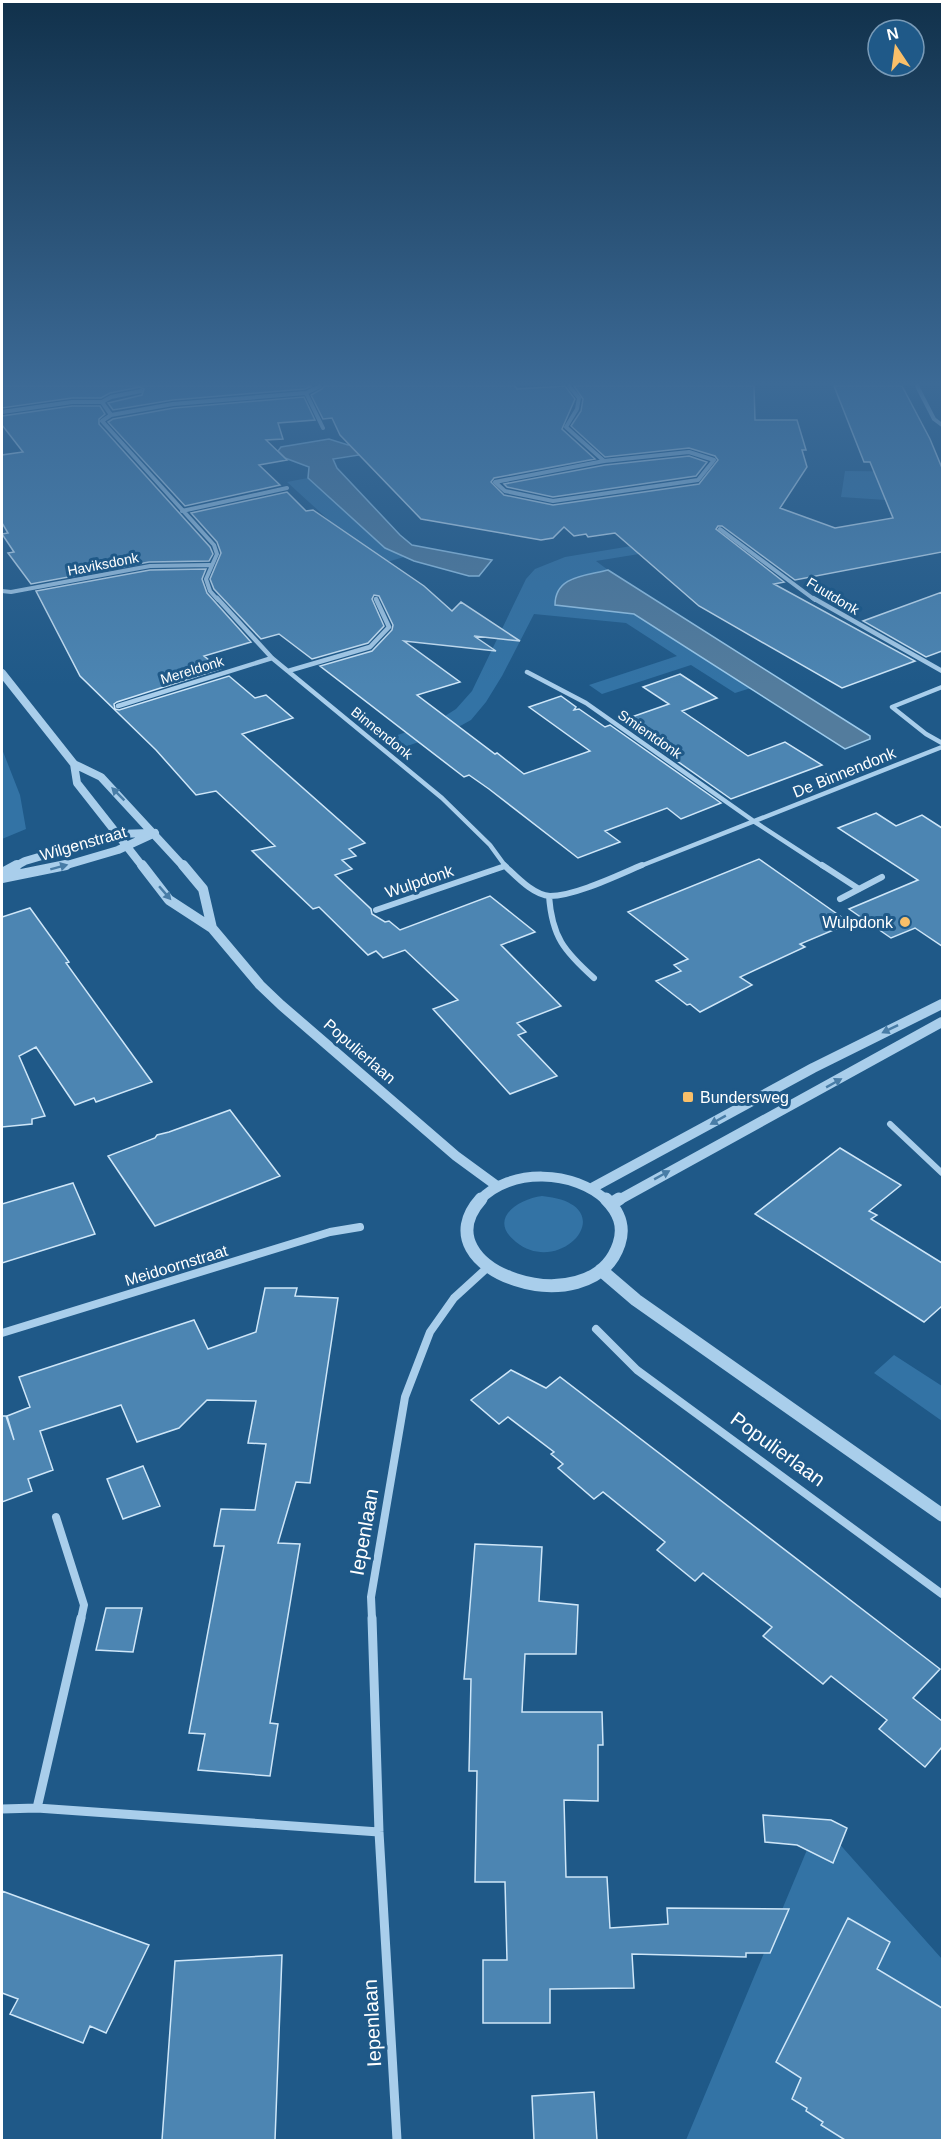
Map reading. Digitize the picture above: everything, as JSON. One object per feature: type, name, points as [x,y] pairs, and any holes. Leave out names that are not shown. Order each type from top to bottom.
[{"type":"street","name":"Binnendonk","points":[[159,486],[214,545],[217,554],[210,565],[206,579],[210,591],[273,658],[442,798],[482,836],[505,866],[532,889],[549,896]]},
{"type":"street","points":[[499,486],[505,491],[553,501],[657,486]]},
{"type":"street","points":[[182,511],[287,488]]},
{"type":"street","name":"Fuutdonk","points":[[720,529],[807,595],[942,671]]},
{"type":"street","name":"Haviksdonk","points":[[2,591],[11,592],[150,566],[210,565]]},
{"type":"street","points":[[288,671],[370,647],[389,627],[376,599]]},
{"type":"street","name":"Mereldonk","points":[[118,706],[273,658]]},
{"type":"street","name":"Smientdonk","points":[[526,672],[586,703],[755,822]]},
{"type":"street","name":"Populierlaan","points":[[2,673],[74,764],[101,777],[155,833],[203,889],[212,928]]},
{"type":"street","name":"De Binnendonk","points":[[942,687],[892,707],[942,745]]},
{"type":"street","name":"De Binnendonk","points":[[755,822],[942,745]]},
{"type":"street","name":"Populierlaan","points":[[74,764],[77,783],[169,900],[212,928],[260,985],[281,1005],[456,1156],[497,1186]]},
{"type":"street","points":[[594,978],[564,952],[550,921],[549,896],[582,889],[755,822],[859,889]]},
{"type":"street","name":"Wilgenstraat","points":[[2,873],[25,861],[117,834],[155,833]]},
{"type":"street","name":"Wilgenstraat","points":[[2,878],[51,870],[128,848],[155,833]]},
{"type":"street","name":"Wulpdonk","points":[[376,910],[505,866]]},
{"type":"street","points":[[840,899],[882,878]]},
{"type":"street","points":[[592,1188],[813,1068],[942,1004]]},
{"type":"street","points":[[611,1204],[942,1022]]},
{"type":"street","points":[[890,1124],[942,1173]]},
{"type":"street","points":[[544,1176],[569,1179],[592,1188],[611,1204],[620,1220],[622,1238],[616,1255],[601,1270],[581,1280],[557,1286],[532,1285],[508,1279],[488,1268],[473,1252],[467,1234],[469,1216],[480,1199],[497,1186],[519,1178],[544,1176]]},
{"type":"street","name":"Meidoornstraat","points":[[2,1333],[330,1232],[360,1227]]},
{"type":"street","name":"Iepenlaan","points":[[397,2140],[379,1832],[371,1597],[405,1397],[430,1332],[454,1298],[488,1268]]},
{"type":"street","points":[[601,1270],[636,1300],[942,1515]]},
{"type":"street","name":"Populierlaan","points":[[596,1329],[637,1370],[942,1594]]},
{"type":"street","points":[[37,1808],[84,1605],[57,1517]]},
{"type":"street","points":[[2,1809],[37,1808],[379,1832]]},
{"type":"shaded area","points":[[291,486],[317,486],[385,548],[404,557],[387,562],[367,555]]},
{"type":"shaded area","points":[[317,486],[354,486],[412,545],[492,560],[479,576],[469,576],[414,561],[385,548]]},
{"type":"shaded area","points":[[843,486],[942,486],[942,501],[841,497]]},
{"type":"shaded area","points":[[716,532],[725,540],[596,561],[608,570],[572,579],[555,604],[634,614],[751,688],[735,693],[691,665],[602,694],[589,685],[677,656],[626,623],[534,614],[502,676],[486,702],[471,720],[453,730],[393,751],[381,741],[437,721],[456,709],[472,691],[526,579],[535,569],[565,557]]},
{"type":"shaded area","points":[[608,570],[870,736],[870,739],[845,749],[634,614],[555,605],[556,595],[566,583],[581,576]]},
{"type":"shaded area","points":[[2,749],[20,795],[26,829],[2,839]]},
{"type":"shaded area","points":[[542,1196],[567,1202],[580,1212],[583,1224],[578,1236],[567,1246],[551,1252],[534,1251],[516,1242],[504,1226],[505,1218],[516,1206]]},
{"type":"shaded area","points":[[894,1355],[942,1386],[942,1421],[874,1373]]},
{"type":"shaded area","points":[[819,1821],[942,1959],[942,2140],[686,2140]]},
{"type":"building","points":[[2,486],[155,486],[210,547],[213,554],[209,561],[149,562],[31,584],[8,553],[14,552],[2,534],[8,533],[2,523]]},
{"type":"building","points":[[167,486],[276,486],[185,506]]},
{"type":"building","points":[[389,486],[495,486],[504,495],[553,505],[685,486],[795,486],[780,508],[835,528],[893,518],[880,486],[942,486],[942,552],[795,580],[722,526],[716,529],[784,582],[774,584],[915,661],[842,688],[699,606],[615,533],[588,537],[586,534],[574,536],[564,527],[553,538],[541,540],[421,519]]},
{"type":"building","points":[[506,486],[628,486],[553,497]]},
{"type":"building","points":[[287,492],[306,511],[313,510],[424,586],[452,611],[461,602],[520,641],[474,636],[496,651],[404,641],[460,682],[417,695],[495,754],[497,753],[524,774],[590,751],[529,707],[561,696],[576,707],[574,710],[579,709],[605,727],[610,725],[721,803],[681,819],[667,808],[605,831],[620,842],[578,858],[489,789],[469,775],[464,777],[320,666],[372,651],[392,630],[393,625],[379,596],[374,595],[372,599],[384,626],[368,643],[312,659],[279,634],[261,639],[214,589],[210,579],[221,553],[217,542],[191,513]]},
{"type":"building","points":[[206,569],[202,579],[207,593],[251,642],[204,656],[220,669],[117,702],[114,704],[115,709],[119,710],[229,676],[255,698],[266,695],[293,718],[242,734],[365,843],[349,849],[356,856],[342,860],[352,869],[335,875],[371,909],[372,914],[385,922],[389,921],[400,930],[490,896],[535,932],[501,945],[561,1006],[517,1023],[526,1032],[518,1035],[557,1076],[510,1094],[433,1009],[458,1000],[405,950],[383,958],[376,951],[368,955],[319,907],[313,909],[252,851],[275,846],[216,791],[196,795],[156,750],[80,676],[36,591],[150,570]]},
{"type":"building","points":[[942,592],[942,651],[926,657],[863,621]]},
{"type":"building","points":[[680,674],[717,698],[682,711],[748,756],[785,742],[822,765],[731,799],[620,721],[669,704],[643,687]]},
{"type":"building","points":[[876,813],[896,826],[922,815],[942,828],[942,946],[915,928],[891,938],[849,909],[918,880],[838,828]]},
{"type":"building","points":[[759,859],[850,923],[800,944],[805,947],[740,977],[752,985],[700,1012],[656,981],[681,971],[674,965],[688,959],[628,912]]},
{"type":"building","points":[[30,908],[69,962],[66,963],[152,1082],[96,1102],[94,1098],[75,1105],[36,1047],[19,1056],[45,1116],[32,1119],[32,1124],[2,1127],[2,917]]},
{"type":"building","points":[[230,1110],[280,1176],[155,1226],[108,1156],[155,1138],[157,1135]]},
{"type":"building","points":[[840,1148],[901,1185],[869,1211],[877,1215],[871,1219],[942,1263],[942,1306],[924,1322],[755,1214]]},
{"type":"building","points":[[73,1183],[95,1234],[2,1263],[2,1204]]},
{"type":"building","points":[[265,1288],[297,1288],[295,1296],[338,1298],[310,1483],[296,1482],[278,1543],[300,1544],[270,1723],[278,1724],[270,1776],[198,1770],[205,1734],[189,1733],[224,1546],[214,1546],[221,1509],[255,1510],[266,1444],[248,1443],[256,1401],[207,1400],[179,1428],[137,1442],[121,1405],[40,1431],[53,1470],[28,1479],[32,1491],[2,1502],[2,1416],[6,1416],[14,1440],[7,1416],[30,1407],[19,1377],[194,1320],[208,1349],[256,1332]]},
{"type":"building","points":[[511,1370],[546,1388],[560,1377],[940,1669],[913,1698],[942,1721],[942,1747],[925,1767],[879,1729],[887,1720],[831,1676],[823,1684],[763,1636],[772,1627],[703,1573],[695,1581],[657,1550],[665,1542],[603,1492],[594,1499],[558,1468],[563,1464],[551,1454],[554,1452],[508,1417],[499,1424],[471,1400]]},
{"type":"building","points":[[143,1466],[160,1506],[123,1519],[107,1479]]},
{"type":"building","points":[[475,1544],[542,1547],[539,1601],[578,1605],[576,1654],[525,1654],[522,1712],[602,1712],[603,1745],[598,1745],[598,1801],[564,1800],[566,1877],[607,1877],[610,1928],[668,1924],[667,1908],[789,1909],[770,1953],[746,1953],[746,1957],[632,1954],[634,1988],[550,1989],[550,2023],[483,2023],[483,1960],[507,1960],[505,1882],[475,1882],[477,1771],[469,1771],[471,1679],[464,1679]]},
{"type":"building","points":[[106,1608],[142,1608],[133,1652],[96,1650]]},
{"type":"building","points":[[763,1815],[831,1820],[847,1828],[833,1863],[797,1845],[765,1842]]},
{"type":"building","points":[[2,1891],[149,1945],[106,2033],[90,2026],[83,2043],[10,2014],[18,1999],[2,1993]]},
{"type":"building","points":[[848,1918],[890,1942],[877,1969],[942,2008],[942,2140],[845,2140],[821,2125],[823,2122],[792,2099],[801,2078],[776,2062]]},
{"type":"building","points":[[282,1955],[275,2140],[162,2140],[175,1961]]},
{"type":"building","points":[[594,2092],[597,2140],[534,2140],[532,2096]]},
{"type":"place","name":"Wulpdonk","points":[[905,922]]},
{"type":"place","name":"Bundersweg","points":[[688,1097]]}]
